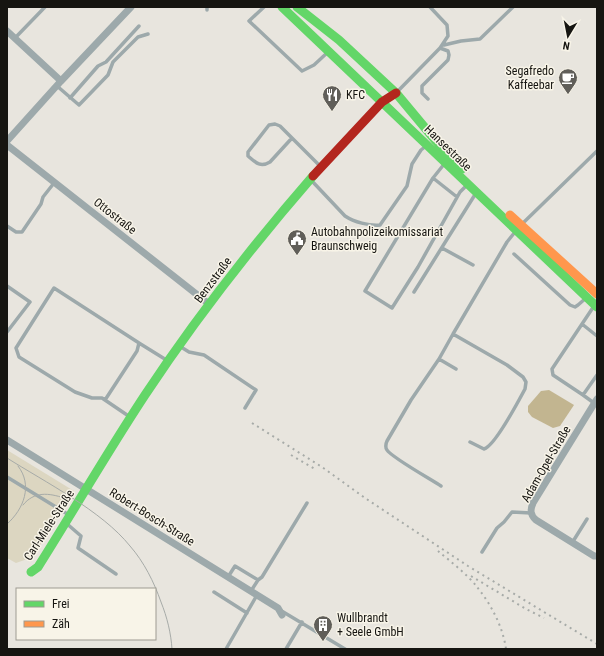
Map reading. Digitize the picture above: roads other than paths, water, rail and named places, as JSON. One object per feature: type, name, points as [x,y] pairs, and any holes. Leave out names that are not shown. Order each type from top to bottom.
[{"type":"main road","name":"Hansestraße","points":[[282,7],[476,192],[597,294]]},
{"type":"main road","name":"Hansestraße","points":[[297,7],[339,40],[396,93],[456,163],[586,297],[596,305]]},
{"type":"main road","name":"Benzstraße","points":[[86,489],[145,395],[209,304],[320,167],[382,102],[396,93]]},
{"type":"main road","name":"Carl-Miele-Straße","points":[[31,572],[38,567],[86,489]]},
{"type":"street","points":[[7,141],[59,83],[131,7]]},
{"type":"street","points":[[7,31],[59,83]]},
{"type":"street","name":"Ottostraße","points":[[7,145],[209,304]]},
{"type":"street","name":"Adam-Opel-Straße","points":[[596,401],[533,503],[531,513],[536,520],[594,556],[597,556]]},
{"type":"street","name":"Robert-Bosch-Straße","points":[[7,440],[278,608],[282,615]]},
{"type":"lane","points":[[15,38],[45,7]]},
{"type":"lane","points":[[264,7],[249,21],[302,71],[314,65],[329,51]]},
{"type":"lane","points":[[396,93],[440,48],[448,36],[447,25],[430,7]]},
{"type":"lane","points":[[440,48],[446,44],[480,39],[513,7]]},
{"type":"lane","points":[[70,98],[98,66],[106,62],[139,26]]},
{"type":"lane","points":[[59,83],[70,98],[79,106],[108,75],[113,62],[138,37],[148,34]]},
{"type":"lane","points":[[428,99],[422,93],[422,86],[448,60],[449,56],[448,51],[440,48]]},
{"type":"lane","points":[[292,138],[270,162],[265,165],[256,163],[248,156],[248,152],[269,125],[275,124],[280,126],[292,138],[320,167]]},
{"type":"lane","points":[[310,179],[345,216],[351,220],[374,226],[380,225],[407,186],[412,164],[421,150],[427,145]]},
{"type":"lane","points":[[441,486],[387,450],[387,441],[411,400],[439,358],[507,242],[519,228],[597,151]]},
{"type":"lane","points":[[446,162],[433,178],[364,291],[392,308],[418,267],[458,197],[468,184]]},
{"type":"lane","points":[[433,178],[458,197]]},
{"type":"lane","points":[[7,226],[16,232],[22,232],[54,182]]},
{"type":"lane","points":[[414,292],[476,192]]},
{"type":"lane","points":[[442,248],[473,265]]},
{"type":"lane","points":[[514,254],[570,305],[575,307],[578,306],[586,297]]},
{"type":"lane","points":[[7,286],[30,302],[7,332]]},
{"type":"lane","points":[[131,418],[102,398],[92,398],[75,392],[19,357],[16,348],[54,288],[169,362]]},
{"type":"lane","points":[[596,305],[552,369],[553,375],[583,395],[596,401]]},
{"type":"lane","points":[[582,324],[597,336]]},
{"type":"lane","points":[[453,334],[507,365],[523,377],[526,382],[525,389],[488,448],[484,449],[470,442]]},
{"type":"lane","points":[[106,400],[137,351],[139,343]]},
{"type":"lane","points":[[180,346],[189,352],[204,355],[256,390],[245,408]]},
{"type":"lane","points":[[439,358],[456,369]]},
{"type":"lane","points":[[583,395],[597,375]]},
{"type":"lane","points":[[7,477],[68,519],[81,536],[78,548],[116,574]]},
{"type":"lane","points":[[226,649],[247,613],[258,580],[262,577],[307,503]]},
{"type":"lane","points":[[482,552],[497,528],[512,512],[531,513]]},
{"type":"lane","points":[[572,543],[587,519]]},
{"type":"lane","points":[[228,577],[235,566],[258,580]]},
{"type":"lane","points":[[214,592],[247,613]]},
{"type":"lane","points":[[278,608],[345,649]]},
{"type":"lane","points":[[286,649],[302,622]]},
{"type":"tram line","points":[[7,458],[89,509],[118,533],[135,552],[144,565],[155,588]]},
{"type":"tram line","points":[[7,524],[22,504],[26,489],[23,473],[18,466]]},
{"type":"tram line","points":[[23,505],[32,497],[42,494],[64,498]]},
{"type":"tram line","points":[[156,590],[165,613],[171,637],[172,649]]},
{"type":"railway","points":[[252,423],[322,467],[365,498],[468,566],[597,644]]},
{"type":"railway","points":[[291,455],[315,469]]},
{"type":"railway","points":[[438,551],[473,582],[492,608],[502,632],[506,649]]},
{"type":"railway","points":[[471,576],[544,618]]},
{"type":"place","name":"Segafredo Kaffeebar","points":[[568,95]]},
{"type":"place","name":"KFC","points":[[332,112]]},
{"type":"place","name":"Autobahnpolizeikomissariat Braunschweig","points":[[297,256]]},
{"type":"place","name":"Wullbrandt + Seele GmbH","points":[[323,642]]}]
